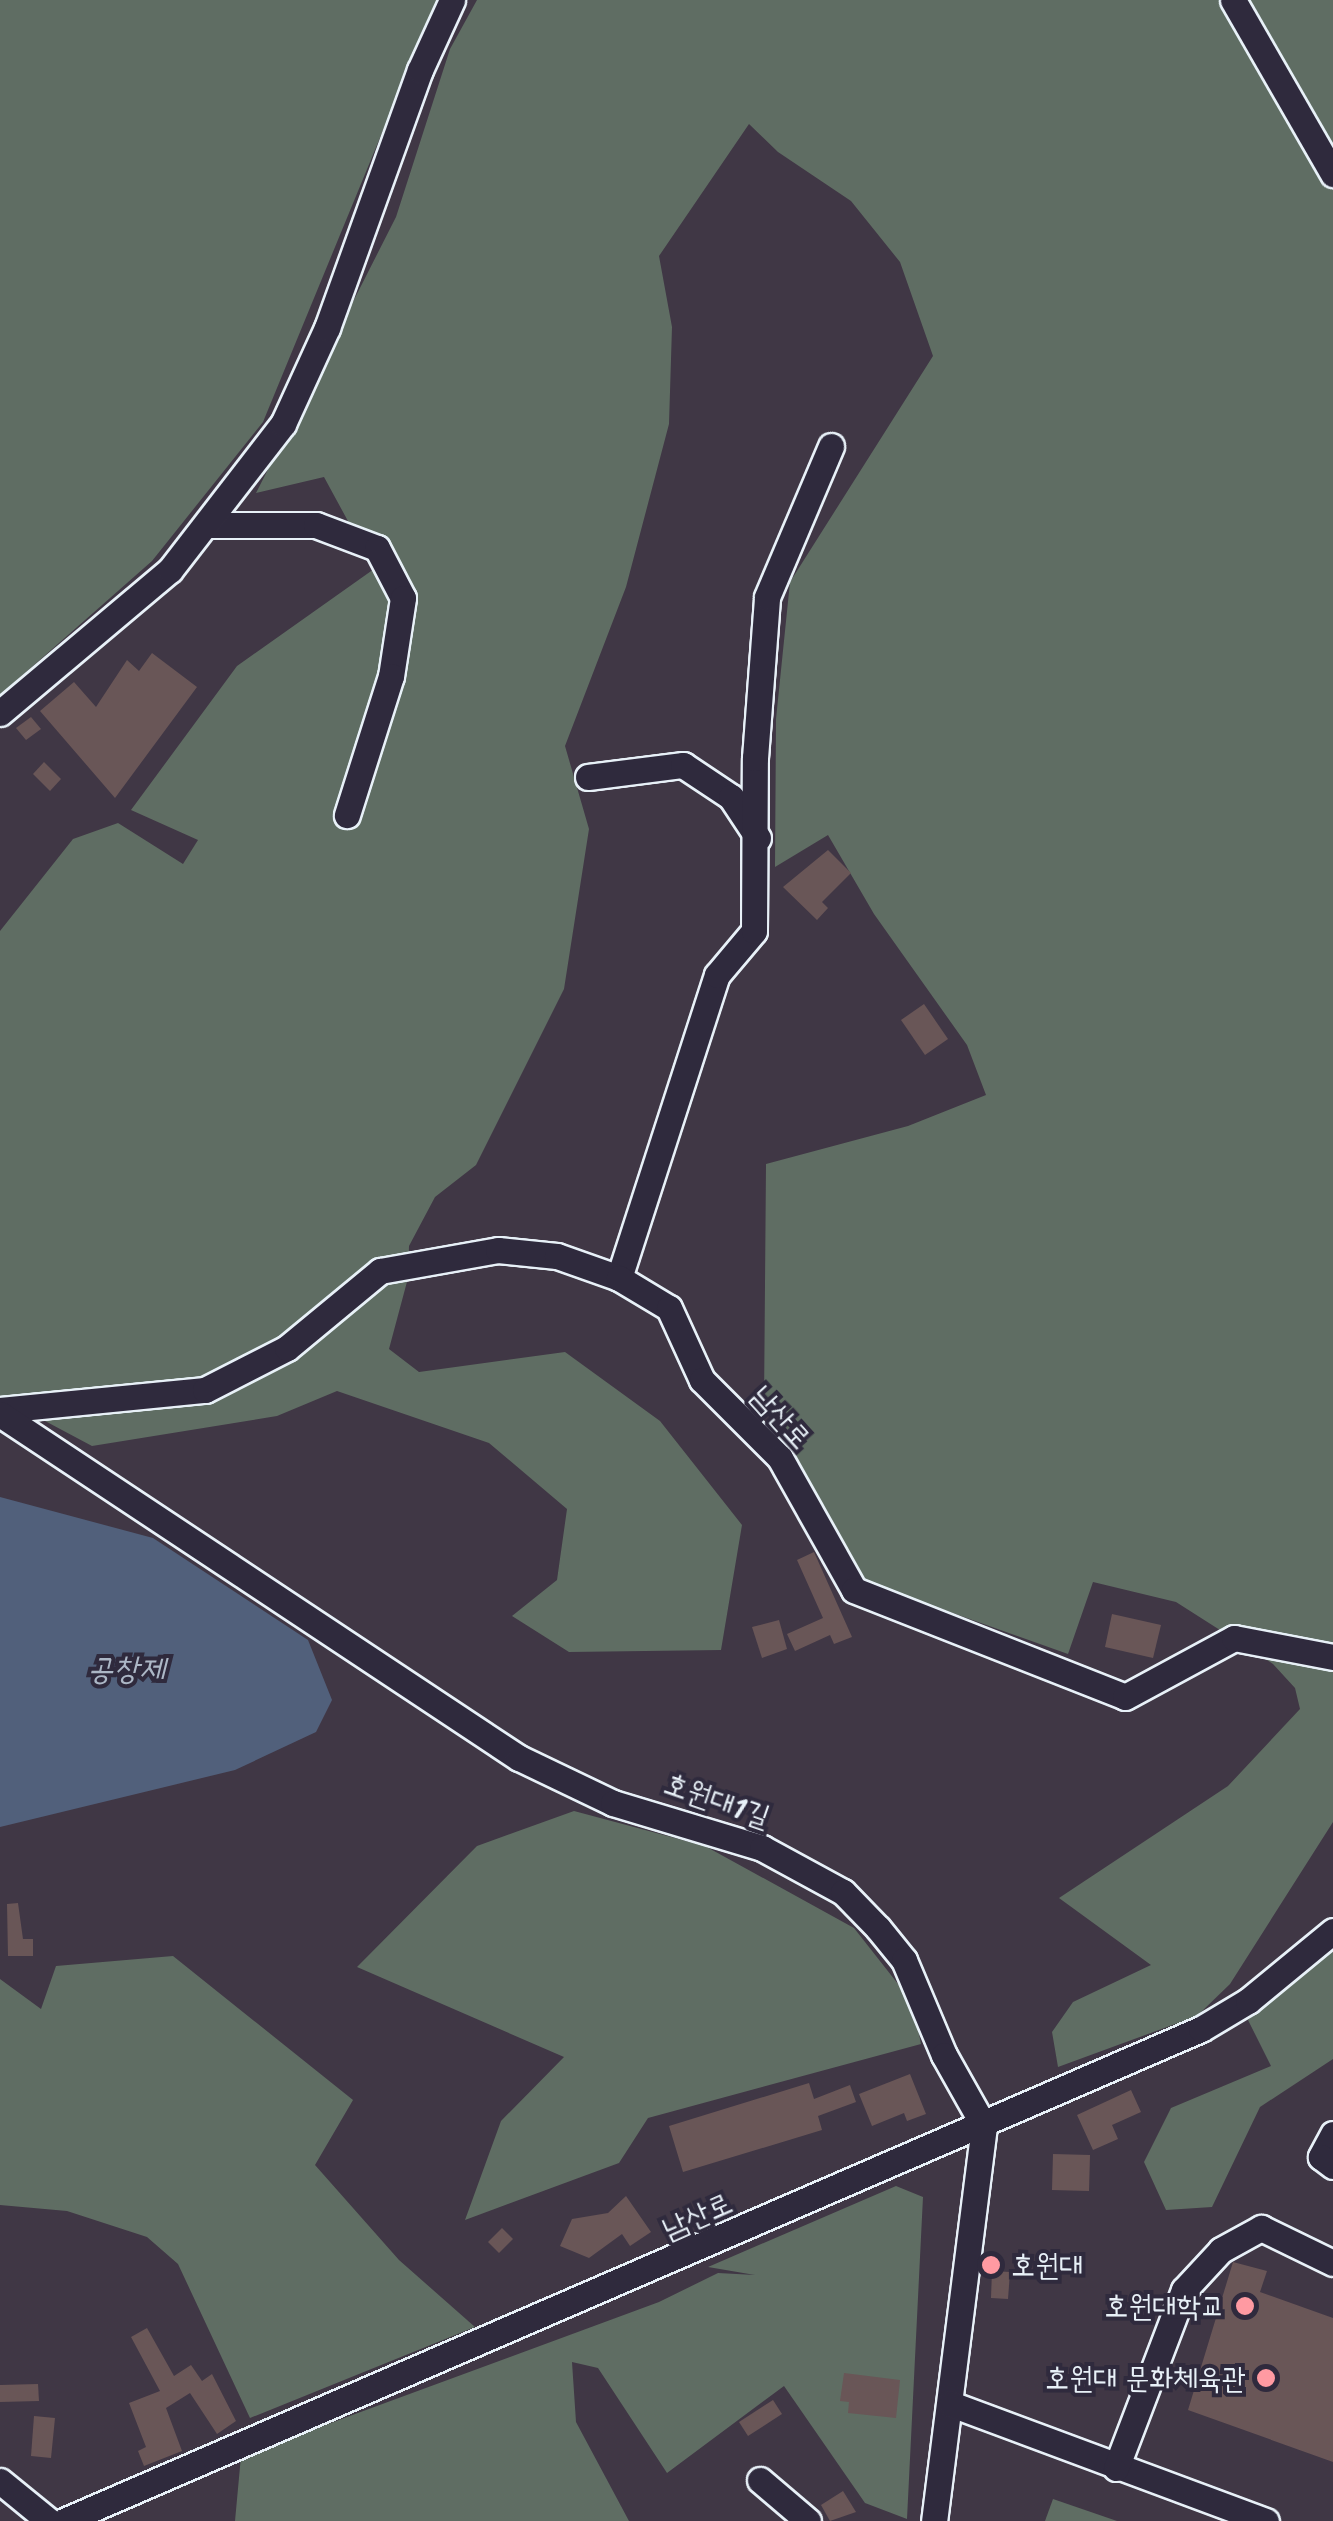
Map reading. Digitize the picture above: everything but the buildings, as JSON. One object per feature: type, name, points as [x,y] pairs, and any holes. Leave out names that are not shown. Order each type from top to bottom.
[{"type":"street","points":[[0,713],[170,570],[283,424],[382,188],[420,70],[452,0]]},
{"type":"street","points":[[1233,0],[1333,174]]},
{"type":"street","points":[[619,1278],[717,975],[754,931],[758,838],[755,758],[767,597],[831,446]]},
{"type":"street","points":[[206,525],[316,525],[377,548],[403,598],[390,676],[347,815]]},
{"type":"street","points":[[588,777],[683,765],[730,797],[758,838]]},
{"type":"street","name":"호원대1길","points":[[0,1412],[205,1390],[287,1348],[380,1271],[498,1250],[557,1256],[619,1278]]},
{"type":"street","name":"남산로","points":[[619,1278],[669,1308],[702,1380],[780,1458],[854,1590],[1125,1697],[1234,1638],[1333,1657]]},
{"type":"street","name":"호원대1길","points":[[0,1412],[519,1758],[613,1803],[762,1848],[842,1892],[904,1960],[944,2055],[984,2126]]},
{"type":"street","name":"남산로","points":[[64,2521],[1201,2029],[1248,2001],[1333,1931]]},
{"type":"street","points":[[934,2521],[984,2126]]},
{"type":"street","points":[[1333,2134],[1320,2157],[1333,2166]]},
{"type":"street","points":[[1116,2468],[1184,2290],[1221,2250],[1260,2228],[1333,2263]]},
{"type":"street","points":[[951,2404],[1266,2521]]},
{"type":"street","points":[[760,2480],[808,2521]]},
{"type":"street","points":[[0,2481],[49,2521]]},
{"type":"green space","points":[[0,0],[460,0],[384,128],[263,422],[152,561],[0,695]]},
{"type":"green space","points":[[477,0],[1333,0],[1333,1822],[1230,1984],[1197,2016],[1058,2067],[1052,2032],[1073,2002],[1151,1965],[1059,1898],[1228,1786],[1300,1709],[1295,1688],[1273,1664],[1176,1602],[1093,1582],[1068,1654],[863,1581],[764,1404],[766,1164],[908,1126],[986,1095],[967,1045],[874,914],[828,835],[775,867],[776,719],[790,582],[933,356],[900,262],[851,201],[778,152],[749,124],[659,256],[672,327],[669,424],[626,587],[565,746],[589,829],[564,989],[476,1165],[435,1197],[409,1246],[408,1278],[389,1349],[419,1372],[565,1352],[660,1421],[742,1525],[721,1650],[569,1652],[512,1616],[557,1580],[567,1509],[489,1443],[337,1391],[277,1416],[92,1446],[0,1397],[0,931],[73,839],[118,823],[183,864],[198,840],[131,810],[237,666],[374,569],[324,477],[256,493],[396,217],[450,49]]},
{"type":"green space","points":[[574,1811],[705,1846],[854,1928],[913,2003],[921,2044],[648,2118],[619,2163],[465,2220],[501,2121],[564,2057],[357,1967],[477,1846]]},
{"type":"green space","points":[[1333,1945],[1333,2059],[1260,2107],[1212,2207],[1166,2210],[1144,2162],[1171,2108],[1271,2066],[1248,2020]]},
{"type":"green space","points":[[173,1956],[353,2100],[315,2165],[399,2260],[475,2327],[250,2418],[178,2264],[147,2237],[67,2211],[0,2205],[0,1979],[41,2009],[56,1966]]},
{"type":"green space","points":[[896,2186],[923,2197],[907,2519],[865,2503],[784,2386],[667,2473],[598,2368],[572,2362],[576,2422],[629,2521],[235,2521],[241,2456],[659,2302],[718,2273],[755,2275],[708,2267]]},
{"type":"green space","points":[[1053,2499],[1117,2521],[1045,2521]]},
{"type":"water","name":"공창제","points":[[0,1497],[153,1538],[308,1640],[332,1700],[316,1732],[235,1770],[0,1827]]},
{"type":"place","name":"호원대","points":[[991,2265]]},
{"type":"place","name":"호원대학교","points":[[1245,2306]]},
{"type":"place","name":"호원대 문화체육관","points":[[1266,2378]]}]
